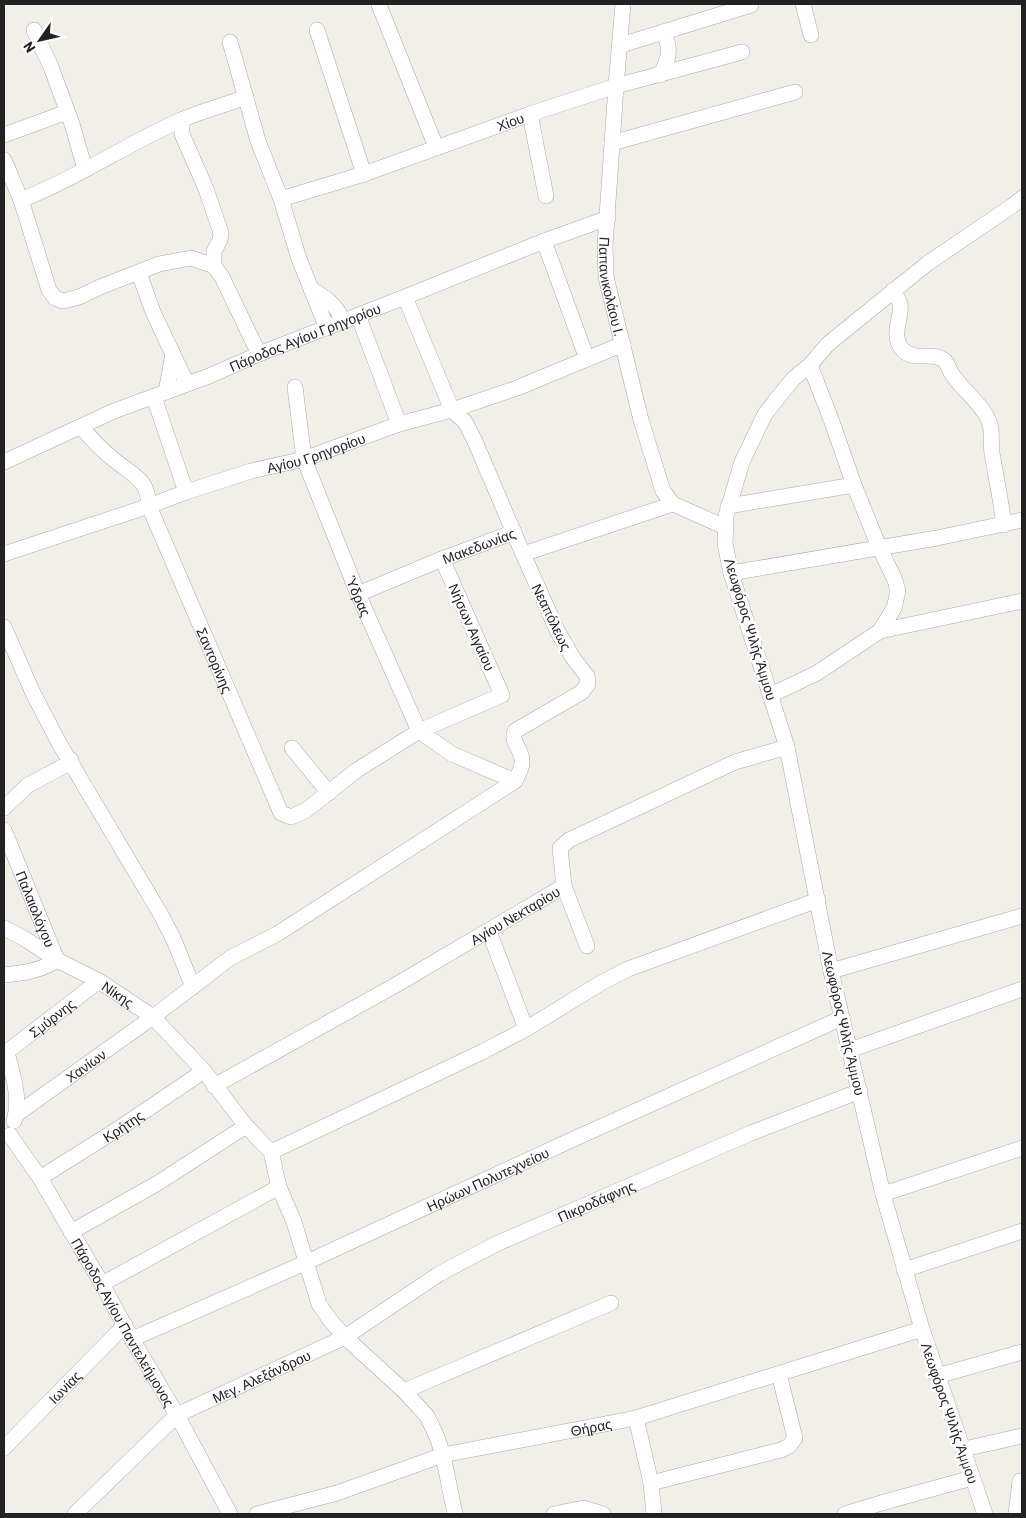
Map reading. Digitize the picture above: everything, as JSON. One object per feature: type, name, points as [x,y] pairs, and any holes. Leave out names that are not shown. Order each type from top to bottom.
[{"type":"street","name":"Παπανικολάου Ι.","points":[[623,4],[605,254],[606,277],[641,420],[663,491],[673,504]]},
{"type":"street","points":[[803,4],[811,35]]},
{"type":"street","points":[[379,5],[436,147]]},
{"type":"street","points":[[621,45],[751,5]]},
{"type":"street","points":[[34,30],[51,67],[68,112],[85,169]]},
{"type":"street","points":[[317,30],[364,174]]},
{"type":"street","points":[[660,75],[667,64],[669,48],[668,40],[663,32]]},
{"type":"street","points":[[230,42],[258,141],[281,199],[311,289],[327,328]]},
{"type":"street","name":"Χίου","points":[[281,199],[364,174],[530,114],[616,86],[742,52]]},
{"type":"street","points":[[612,144],[795,92]]},
{"type":"street","points":[[21,200],[65,181],[182,120],[246,98]]},
{"type":"street","points":[[4,135],[68,112]]},
{"type":"street","points":[[530,114],[546,196]]},
{"type":"street","points":[[182,120],[182,134],[206,188],[221,233],[220,240],[214,251],[214,266]]},
{"type":"street","points":[[4,160],[21,200],[32,241],[49,290],[55,298],[63,301],[78,297],[159,264],[192,258],[214,266],[222,277],[259,354]]},
{"type":"street","name":"Λεωφόρος Ψιλής Άμμου","points":[[985,1514],[922,1329],[883,1194],[832,971],[788,747],[731,573],[725,544],[725,527],[728,506],[742,462],[765,414],[793,379],[810,365],[827,345],[928,262],[1022,198]]},
{"type":"street","name":"Πάροδος Αγίου Γρηγορίου","points":[[4,462],[114,411],[187,384],[544,241],[608,218]]},
{"type":"street","points":[[544,241],[587,359]]},
{"type":"street","points":[[139,273],[154,312],[187,384]]},
{"type":"street","points":[[311,289],[327,299],[339,310],[343,321]]},
{"type":"street","points":[[893,290],[900,304],[897,338],[902,348],[910,355],[935,356],[945,361],[951,374],[988,417],[992,432],[992,450],[1004,525]]},
{"type":"street","points":[[405,297],[452,410],[465,422],[474,439],[514,532]]},
{"type":"street","points":[[358,315],[399,424]]},
{"type":"street","name":"Αγίου Γρηγορίου","points":[[4,554],[186,492],[251,471],[304,459],[399,424],[452,410],[517,388],[623,344]]},
{"type":"street","points":[[173,354],[160,394],[186,492]]},
{"type":"street","points":[[810,365],[854,485],[898,591],[894,608],[880,631]]},
{"type":"street","name":"Ύδρας","points":[[295,387],[304,459],[358,594],[419,731]]},
{"type":"street","name":"Σαντορίνης","points":[[81,427],[99,447],[142,481],[148,494],[149,506],[282,813],[291,817],[305,811],[329,793]]},
{"type":"street","points":[[728,506],[854,485]]},
{"type":"street","points":[[673,504],[725,527]]},
{"type":"street","name":"Μακεδωνίας","points":[[358,594],[442,559],[514,532],[523,554],[673,504]]},
{"type":"street","points":[[731,573],[1004,525],[1022,520]]},
{"type":"street","name":"Νεαπόλεως","points":[[515,781],[522,761],[522,754],[513,736],[516,731],[582,692],[588,684],[587,676],[572,658],[556,630],[523,554]]},
{"type":"street","name":"Νήσων Αιγαίου","points":[[419,731],[502,695],[442,559]]},
{"type":"street","points":[[771,695],[817,673],[880,631],[1022,601]]},
{"type":"street","points":[[4,627],[33,693],[59,743],[71,760],[160,913],[173,938],[193,986]]},
{"type":"street","points":[[292,748],[329,793],[357,770],[419,731],[452,754],[515,781]]},
{"type":"street","name":"Αγίου Νεκταρίου","points":[[214,1086],[489,931],[564,886],[560,848],[569,840],[735,762],[788,747]]},
{"type":"street","points":[[4,808],[28,785],[66,765],[71,760]]},
{"type":"street","name":"Χανίων","points":[[17,1114],[153,1017],[230,958],[277,934],[515,781]]},
{"type":"street","name":"Παλαιολόγου","points":[[4,830],[56,960]]},
{"type":"street","points":[[564,886],[587,946]]},
{"type":"street","points":[[455,1514],[443,1455],[437,1436],[427,1416],[404,1391],[345,1337],[330,1320],[320,1304],[294,1222],[279,1187],[272,1152],[442,1072],[526,1029],[601,983],[628,969],[818,900]]},
{"type":"street","points":[[832,971],[1022,916]]},
{"type":"street","name":"Νίκης","points":[[4,928],[56,960],[99,981],[153,1017],[204,1071],[246,1126],[272,1152]]},
{"type":"street","points":[[489,931],[526,1029]]},
{"type":"street","points":[[4,975],[32,972],[46,967],[56,960]]},
{"type":"street","name":"Σμύρνης","points":[[5,1054],[99,981]]},
{"type":"street","points":[[850,1050],[1022,989]]},
{"type":"street","name":"Ηρώων Πολυτεχνείου","points":[[129,1332],[307,1262],[578,1136],[842,1018]]},
{"type":"street","points":[[5,1054],[15,1081],[17,1114],[7,1136]]},
{"type":"street","name":"Κρήτης","points":[[40,1178],[121,1127],[204,1071]]},
{"type":"street","name":"Πικροδάφνης","points":[[345,1337],[439,1274],[496,1244],[751,1133],[860,1090]]},
{"type":"street","points":[[71,1232],[158,1183],[246,1126]]},
{"type":"street","name":"Πάροδος Αγίου Παντελεήμονος","points":[[7,1136],[40,1178],[177,1415],[230,1514]]},
{"type":"street","points":[[883,1194],[1022,1148]]},
{"type":"street","points":[[102,1284],[279,1187]]},
{"type":"street","points":[[904,1270],[1022,1231]]},
{"type":"street","points":[[404,1391],[611,1303]]},
{"type":"street","name":"Θήρας","points":[[257,1514],[337,1493],[443,1455],[636,1418],[922,1329]]},
{"type":"street","name":"Ιωνίας","points":[[4,1448],[129,1332]]},
{"type":"street","name":"Μεγ. Αλεξάνδρου","points":[[75,1514],[177,1415],[345,1337]]},
{"type":"street","points":[[937,1376],[1022,1352]]},
{"type":"street","points":[[651,1483],[781,1450],[789,1446],[794,1438],[779,1374]]},
{"type":"street","points":[[636,1418],[651,1483],[654,1514]]},
{"type":"street","points":[[964,1449],[1022,1436]]},
{"type":"street","points":[[850,1514],[890,1507],[972,1478]]},
{"type":"street","points":[[1016,1514],[1020,1481]]},
{"type":"street","points":[[554,1514],[583,1508],[603,1514]]}]
